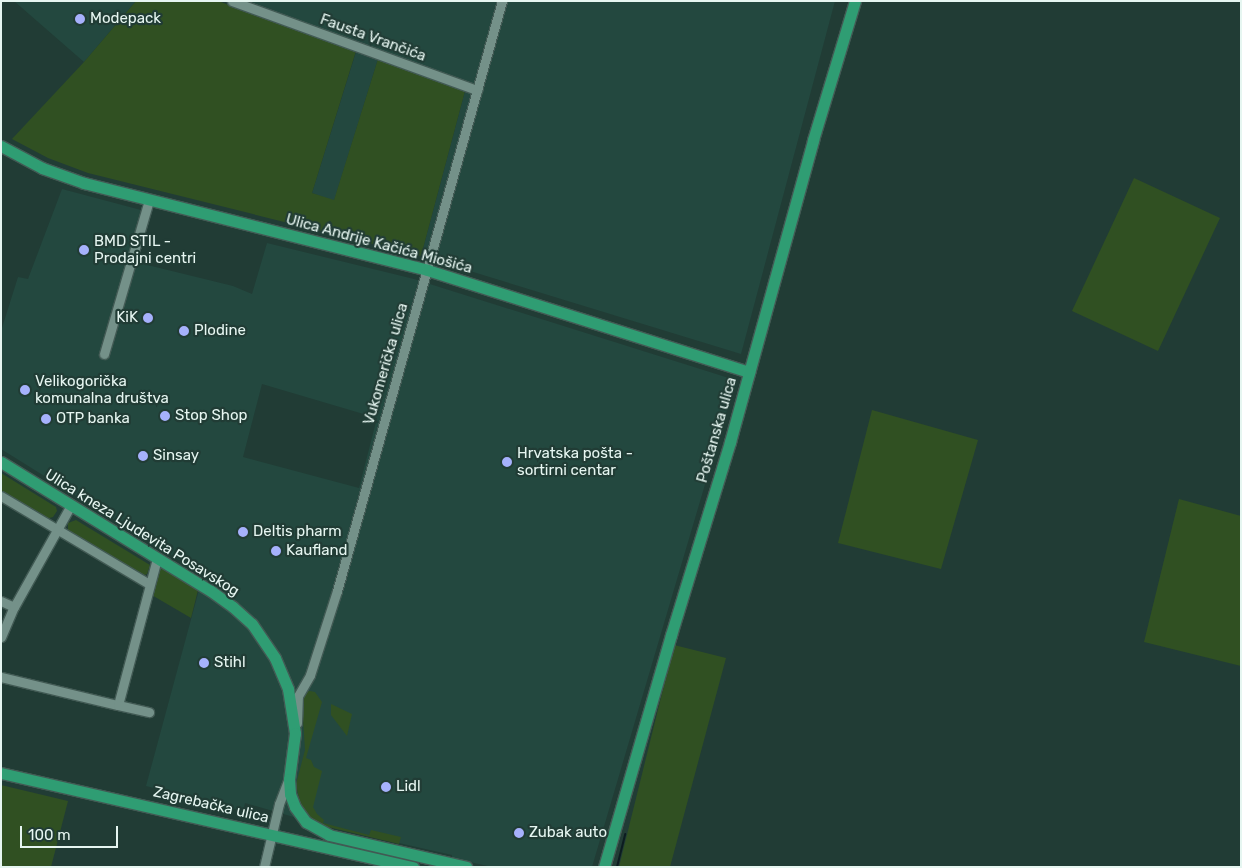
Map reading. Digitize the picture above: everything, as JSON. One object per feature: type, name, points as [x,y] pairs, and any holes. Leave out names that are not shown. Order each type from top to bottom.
[{"type":"main road","name":"Poštanska ulica","points":[[604,867],[749,372],[813,140],[855,1]]},
{"type":"main road","name":"Ulica Andrije Kačića Miošića","points":[[1,146],[42,168],[72,179],[427,270],[749,372]]},
{"type":"main road","name":"Ulica kneza Ljudevita Posavskog","points":[[1,462],[233,606],[262,638],[278,663],[288,689],[295,733],[289,778]]},
{"type":"main road","name":"Zagrebačka ulica","points":[[1,773],[413,867]]},
{"type":"main road","points":[[289,778],[292,801],[306,822],[321,833],[466,867]]},
{"type":"main road","points":[[272,834],[289,831],[332,841],[364,844]]},
{"type":"main road","points":[[609,867],[610,848]]},
{"type":"street","name":"Fausta Vrančića","points":[[232,1],[477,90]]},
{"type":"street","name":"Vukomerička ulica","points":[[295,733],[298,696],[307,683],[337,591],[502,1]]},
{"type":"street","points":[[104,354],[149,200]]},
{"type":"street","points":[[1,496],[149,584]]},
{"type":"street","points":[[1,636],[14,607],[71,505]]},
{"type":"street","points":[[118,705],[157,558]]},
{"type":"street","points":[[1,601],[14,607]]},
{"type":"street","points":[[1,677],[149,712]]},
{"type":"street","points":[[264,867],[279,804],[289,778]]},
{"type":"shaded area","points":[[14,1],[136,1],[84,62]]},
{"type":"shaded area","points":[[253,1],[835,1],[741,354],[421,256],[465,91],[378,59],[334,201],[312,193],[356,52],[249,13]]},
{"type":"shaded area","points":[[62,189],[141,210],[127,260],[233,286],[252,294],[267,243],[414,279],[732,379],[735,383],[592,867],[492,867],[452,858],[452,855],[328,827],[245,803],[243,811],[146,786],[203,575],[1,449],[1,331],[18,277],[28,279]],"holes":[[[262,384],[377,418],[359,488],[243,457]]]},
{"type":"green space","points":[[136,1],[218,1],[356,51],[312,193],[334,200],[378,59],[465,91],[421,256],[88,173],[48,158],[12,139],[84,62]]},
{"type":"green space","points":[[1134,178],[1220,218],[1158,351],[1072,311]]},
{"type":"green space","points":[[872,410],[978,440],[941,569],[838,543]]},
{"type":"green space","points":[[1,473],[56,507],[57,511],[53,517],[46,519],[1,492]]},
{"type":"green space","points":[[1179,499],[1241,516],[1241,666],[1144,642]]},
{"type":"green space","points":[[76,520],[150,565],[147,574],[142,576],[68,531],[68,523]]},
{"type":"green space","points":[[159,566],[198,590],[191,618],[150,594]]},
{"type":"green space","points":[[674,645],[726,658],[670,867],[619,867]]},
{"type":"green space","points":[[306,692],[315,692],[322,702],[306,758],[311,760],[314,767],[322,771],[313,807],[317,814],[324,820],[323,823],[369,835],[371,830],[401,837],[399,844],[328,827],[309,817],[300,804],[296,784],[305,750],[302,703]]},
{"type":"green space","points":[[331,704],[352,714],[347,736],[331,715]]},
{"type":"green space","points":[[1,785],[68,801],[51,867],[1,867]]},
{"type":"waterway","points":[[617,867],[625,834]]},
{"type":"place","name":"Modepack","points":[[80,19]]},
{"type":"place","name":"BMD STIL - Prodajni centri","points":[[84,250]]},
{"type":"place","name":"KiK","points":[[148,318]]},
{"type":"place","name":"Plodine","points":[[184,331]]},
{"type":"place","name":"Velikogorička komunalna društva","points":[[25,390]]},
{"type":"place","name":"Stop Shop","points":[[165,416]]},
{"type":"place","name":"OTP banka","points":[[46,419]]},
{"type":"place","name":"Sinsay","points":[[143,456]]},
{"type":"place","name":"Hrvatska pošta - sortirni centar","points":[[507,462]]},
{"type":"place","name":"Deltis pharm","points":[[243,532]]},
{"type":"place","name":"Kaufland","points":[[276,551]]},
{"type":"place","name":"Stihl","points":[[204,663]]},
{"type":"place","name":"Lidl","points":[[386,787]]},
{"type":"place","name":"Zubak auto","points":[[519,833]]}]
